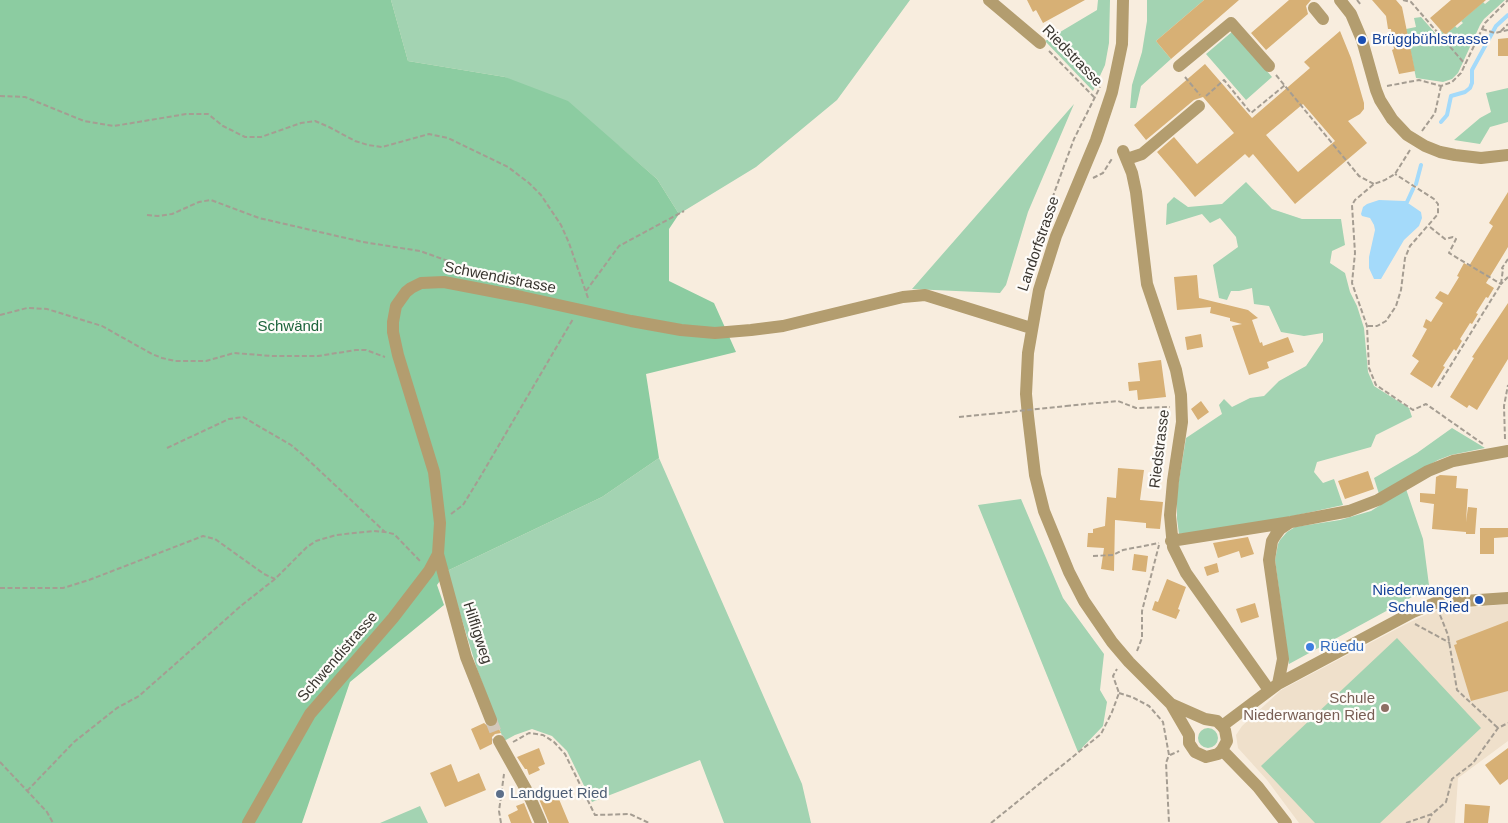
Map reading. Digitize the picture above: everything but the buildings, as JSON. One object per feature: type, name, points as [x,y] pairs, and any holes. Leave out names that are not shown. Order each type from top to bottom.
[{"type":"street","name":"Riedstrasse","points":[[988,0],[1040,43]]},
{"type":"street","name":"Landorfstrasse","points":[[1123,0],[1122,44],[1112,92],[1096,140],[1048,259],[1038,290],[1031,328],[1027,378],[1029,438],[1040,494],[1051,530],[1068,572],[1100,625],[1129,662],[1171,704],[1189,735],[1191,747],[1200,755],[1212,757],[1222,750]]},
{"type":"street","points":[[1342,1],[1351,14],[1382,88],[1392,119],[1407,135],[1419,136],[1440,152],[1455,156],[1481,158],[1508,155]]},
{"type":"street","points":[[1314,8],[1323,19]]},
{"type":"street","points":[[1179,66],[1231,23],[1269,66]]},
{"type":"street","points":[[1125,155],[1142,154],[1199,106]]},
{"type":"street","name":"Riedstrasse","points":[[1125,155],[1136,192],[1146,278],[1155,312],[1176,370],[1181,395],[1182,422],[1165,542],[1175,553],[1186,573],[1273,687]]},
{"type":"street","name":"Schwendistrasse","points":[[248,823],[310,714],[393,618],[429,571],[438,554],[440,523],[434,472],[398,356],[393,332],[396,306],[406,292],[421,284],[435,282],[455,284],[522,297],[578,311],[680,330],[715,333],[783,326],[915,295],[925,295],[1031,328]]},
{"type":"street","points":[[1165,542],[1340,513],[1370,504],[1428,472],[1453,461],[1508,451]]},
{"type":"street","points":[[1273,687],[1283,659],[1269,560],[1270,550],[1277,532],[1291,522]]},
{"type":"street","name":"Hilfligweg","points":[[438,554],[466,656],[491,720]]},
{"type":"street","points":[[1286,823],[1258,786],[1222,750],[1227,741],[1225,730],[1222,726],[1273,687],[1402,618],[1435,604],[1453,601],[1508,598]]},
{"type":"street","name":"Landorfstrasse","points":[[1171,704],[1205,719],[1217,721],[1222,726]]},
{"type":"street","points":[[1189,735],[1193,726],[1205,719]]},
{"type":"street","points":[[503,749],[528,793],[541,823]]},
{"type":"path","points":[[1357,0],[1362,6]]},
{"type":"path","points":[[1404,0],[1412,2],[1465,64]]},
{"type":"path","points":[[1382,88],[1419,80],[1442,86],[1452,82],[1459,76],[1488,19],[1508,0]]},
{"type":"path","points":[[1501,30],[1508,24]]},
{"type":"path","points":[[1482,29],[1495,32],[1508,30]]},
{"type":"path","name":"Riedstrasse","points":[[1027,284],[1044,221],[1064,166],[1094,97],[1040,43]]},
{"type":"path","points":[[1179,66],[1186,78],[1203,98],[1224,80],[1251,113],[1285,85]]},
{"type":"path","points":[[1269,66],[1359,176],[1374,184]]},
{"type":"path","points":[[1094,97],[1101,84]]},
{"type":"path","points":[[1442,86],[1435,113],[1395,174],[1374,184],[1355,200],[1351,208],[1355,253],[1352,283],[1367,326],[1369,368],[1376,385],[1413,410],[1426,404],[1472,435]]},
{"type":"path","points":[[1382,88],[1390,91]]},
{"type":"path","points":[[0,96],[25,97],[84,121],[114,126],[186,114],[208,114],[223,126],[246,137],[260,137],[301,123],[315,122],[355,141],[382,147],[429,134],[448,138],[508,167],[541,195],[561,225],[570,243],[594,314]]},
{"type":"path","points":[[1418,127],[1419,136]]},
{"type":"path","points":[[1419,136],[1429,134]]},
{"type":"path","points":[[1088,178],[1096,178],[1101,175],[1117,150],[1120,149],[1125,155]]},
{"type":"path","points":[[1064,166],[1068,168]]},
{"type":"path","points":[[1367,326],[1377,326],[1386,321],[1396,306],[1401,290],[1405,258],[1410,246],[1438,214],[1438,204],[1434,199],[1395,174]]},
{"type":"path","points":[[147,215],[172,214],[199,202],[211,200],[259,218],[363,242],[420,251],[465,267],[495,281]]},
{"type":"path","points":[[586,291],[619,246],[684,211]]},
{"type":"path","points":[[1429,226],[1445,239],[1453,237],[1456,239],[1449,253],[1501,284]]},
{"type":"path","points":[[1501,284],[1504,269],[1502,268],[1508,259]]},
{"type":"path","points":[[1438,386],[1501,284],[1508,277]]},
{"type":"path","points":[[0,315],[27,308],[47,309],[102,326],[152,354],[175,361],[206,361],[234,353],[272,356],[318,356],[356,350],[366,350],[388,357],[398,356]]},
{"type":"path","points":[[440,523],[463,504],[578,311]]},
{"type":"path","points":[[1508,385],[1504,406],[1504,432],[1508,451]]},
{"type":"path","points":[[959,417],[1118,401],[1136,408],[1182,407]]},
{"type":"path","points":[[167,448],[229,419],[243,417],[291,445],[385,532]]},
{"type":"path","points":[[27,791],[74,742],[117,708],[138,696],[242,605],[275,579],[307,547],[316,541],[336,535],[374,531],[394,534],[429,571]]},
{"type":"path","points":[[0,588],[63,588],[89,580],[203,536],[215,539],[264,574],[275,579]]},
{"type":"path","points":[[1093,556],[1113,555],[1123,550],[1165,542]]},
{"type":"path","points":[[1137,651],[1142,638],[1142,611],[1153,573],[1165,542]]},
{"type":"path","points":[[1435,604],[1448,635],[1458,690],[1498,728]]},
{"type":"path","points":[[1402,618],[1450,644]]},
{"type":"path","points":[[991,823],[1101,734],[1119,693],[1114,676],[1117,669]]},
{"type":"path","points":[[1119,693],[1132,697],[1148,706],[1163,722],[1169,755],[1166,763],[1169,823]]},
{"type":"path","points":[[1406,823],[1432,814],[1446,802],[1452,779],[1473,763],[1498,728],[1508,723]]},
{"type":"path","points":[[501,823],[499,811],[503,749],[529,733],[543,735],[554,742],[565,754],[595,815],[630,814],[649,823]]},
{"type":"path","points":[[0,762],[47,812],[53,823]]},
{"type":"path","points":[[1428,823],[1432,814]]},
{"type":"shaded area","name":"Schule Niederwangen Ried","points":[[1508,604],[1508,741],[1458,778],[1455,823],[1299,823],[1267,780],[1238,748],[1236,735],[1242,726],[1281,690],[1434,611]]},
{"type":"green space","name":"Schwändi","points":[[0,0],[391,0],[408,61],[505,77],[568,101],[657,179],[679,214],[669,229],[669,281],[714,303],[736,352],[646,374],[659,458],[602,497],[447,571],[437,585],[444,605],[350,682],[302,823],[0,823]]},
{"type":"green space","points":[[391,0],[910,0],[837,100],[756,167],[679,214],[657,179],[620,147],[505,77],[408,61]]},
{"type":"green space","points":[[1098,0],[1110,0],[1109,43],[1105,65],[1093,91],[1045,41],[1097,10]]},
{"type":"green space","points":[[1147,0],[1204,0],[1156,41],[1171,59],[1141,86],[1136,108],[1130,108],[1132,85],[1142,52],[1147,21]]},
{"type":"green space","points":[[1490,0],[1505,0],[1480,25],[1458,73],[1452,79],[1443,82],[1416,78],[1406,29],[1416,27],[1414,18],[1421,17],[1436,34],[1441,30],[1445,35],[1455,26],[1457,28],[1463,23],[1461,21],[1483,2],[1485,4]]},
{"type":"green space","points":[[1233,31],[1272,77],[1246,100],[1206,54]]},
{"type":"green space","points":[[1508,88],[1508,122],[1490,127],[1480,144],[1454,140],[1480,118],[1491,112],[1486,93]]},
{"type":"green space","points":[[1074,104],[1028,212],[1006,285],[1000,293],[912,289]]},
{"type":"green space","points":[[1246,182],[1272,209],[1302,219],[1341,219],[1345,245],[1332,251],[1330,263],[1345,273],[1350,292],[1357,306],[1364,328],[1368,372],[1374,386],[1409,408],[1412,417],[1376,435],[1371,447],[1317,462],[1314,472],[1323,483],[1334,479],[1343,505],[1252,525],[1179,534],[1177,492],[1186,438],[1222,414],[1219,405],[1224,399],[1232,407],[1250,398],[1264,396],[1279,381],[1306,366],[1323,341],[1323,333],[1304,336],[1281,332],[1269,306],[1254,304],[1252,288],[1231,291],[1227,300],[1219,298],[1213,265],[1238,247],[1236,237],[1220,218],[1210,223],[1202,214],[1166,225],[1167,204],[1174,197],[1188,207],[1222,204]]},
{"type":"green space","points":[[1452,428],[1485,448],[1451,455],[1438,460],[1379,494],[1374,478],[1417,453]]},
{"type":"green space","points":[[659,458],[802,784],[811,823],[724,823],[700,760],[592,802],[567,751],[552,736],[532,729],[504,741],[477,669],[447,571],[602,497]]},
{"type":"green space","points":[[1406,489],[1423,539],[1430,593],[1412,597],[1289,664],[1275,560],[1280,540],[1295,527],[1340,520],[1371,511]]},
{"type":"green space","points":[[1021,499],[1063,598],[1104,654],[1100,690],[1107,702],[1103,726],[1078,752],[978,505]]},
{"type":"green space","points":[[1397,638],[1481,728],[1380,823],[1315,823],[1261,766]]},
{"type":"green space","points":[[1208,728],[1215,731],[1218,738],[1215,745],[1208,748],[1201,745],[1198,738],[1201,731]]},
{"type":"green space","points":[[420,806],[428,823],[380,823]]},
{"type":"water","points":[[1379,200],[1405,201],[1421,212],[1422,218],[1419,226],[1404,240],[1381,279],[1374,279],[1369,268],[1369,257],[1375,230],[1374,225],[1370,218],[1361,214],[1363,207]]},
{"type":"waterway","points":[[1441,122],[1447,115],[1451,96],[1465,92],[1470,88],[1472,70],[1496,26],[1508,15]]},
{"type":"waterway","points":[[1416,184],[1421,165]]},
{"type":"waterway","points":[[1407,202],[1413,189]]},
{"type":"tunnel","points":[[491,720],[499,741]]},
{"type":"place","name":"Brüggbühlstrasse","points":[[1362,40]]},
{"type":"place","name":"Niederwangen Schule Ried","points":[[1479,600]]},
{"type":"place","name":"Rüedu","points":[[1310,647]]},
{"type":"place","name":"Schule Niederwangen Ried","points":[[1385,708]]},
{"type":"place","name":"Landguet Ried","points":[[500,794]]}]
